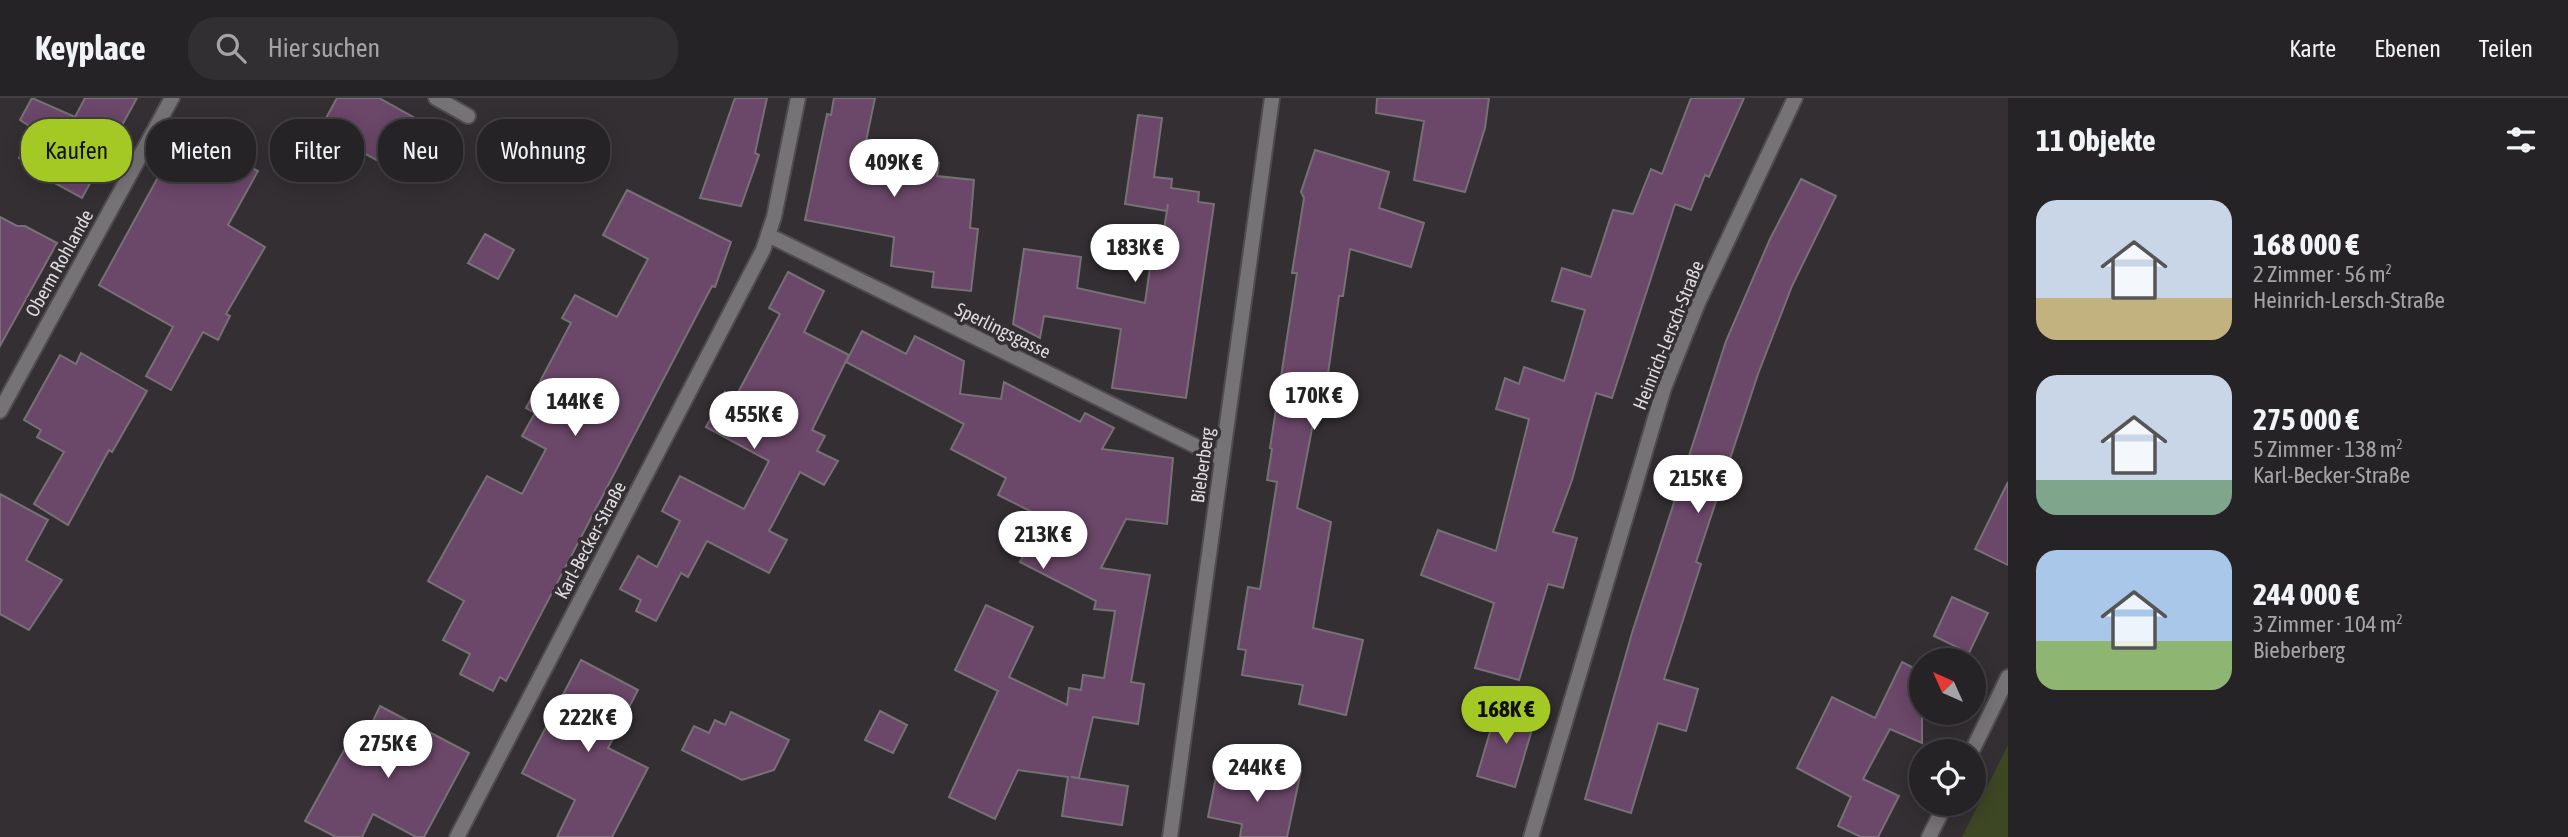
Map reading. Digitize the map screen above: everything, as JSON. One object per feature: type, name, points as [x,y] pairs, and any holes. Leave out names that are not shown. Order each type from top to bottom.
[{"type":"street","name":"Oberm Rohlande","points":[[0,411],[172,98]]},
{"type":"street","points":[[436,98],[468,116]]},
{"type":"street","name":"Karl-Becker-Straße","points":[[457,837],[746,285],[768,235],[798,98]]},
{"type":"street","name":"Bieberberg","points":[[1170,837],[1272,98]]},
{"type":"street","name":"Heinrich-Lersch-Straße","points":[[1531,837],[1664,388],[1698,303],[1794,98]]},
{"type":"street","name":"Sperlingsgasse","points":[[768,235],[1222,459]]},
{"type":"street","points":[[1978,739],[2008,677]]},
{"type":"street","points":[[1929,837],[1940,816]]},
{"type":"green space","points":[[2008,745],[2008,837],[1962,837],[1972,816],[1986,816],[1986,789]]},
{"type":"building","points":[[32,98],[75,117],[85,98],[137,98],[125,119],[20,120]]},
{"type":"building","points":[[337,98],[379,98],[417,119],[378,119],[378,161],[364,153],[364,119],[325,119]]},
{"type":"building","points":[[735,98],[767,98],[755,153],[759,155],[741,206],[700,198]]},
{"type":"building","points":[[834,98],[875,98],[865,146],[939,163],[937,176],[974,180],[970,228],[978,229],[971,291],[932,287],[934,272],[891,266],[894,237],[805,220],[827,114],[831,115]]},
{"type":"building","points":[[1377,98],[1489,98],[1485,128],[1465,192],[1414,180],[1424,121],[1376,113]]},
{"type":"building","points":[[1691,98],[1744,98],[1709,177],[1705,175],[1691,210],[1675,204],[1612,398],[1596,393],[1572,480],[1553,532],[1577,538],[1563,588],[1548,584],[1519,680],[1475,668],[1494,603],[1421,575],[1438,530],[1496,551],[1529,419],[1496,409],[1505,378],[1519,384],[1524,367],[1564,381],[1585,310],[1552,301],[1562,268],[1591,277],[1613,210],[1633,214],[1651,169],[1662,174]]},
{"type":"building","points":[[1138,115],[1162,118],[1154,177],[1172,179],[1171,188],[1199,192],[1198,202],[1214,204],[1186,398],[1112,388],[1121,329],[1044,316],[1040,338],[1013,324],[1024,249],[1081,257],[1077,288],[1145,303],[1151,260],[1159,261],[1167,211],[1125,204]]},
{"type":"building","points":[[1315,150],[1389,172],[1379,208],[1424,223],[1411,267],[1350,249],[1343,296],[1339,296],[1326,388],[1320,386],[1297,508],[1331,522],[1313,628],[1363,640],[1346,715],[1299,704],[1303,685],[1242,675],[1246,650],[1238,649],[1248,587],[1260,589],[1277,482],[1267,480],[1270,448],[1297,273],[1292,273],[1304,198],[1301,192]]},
{"type":"building","points":[[1801,179],[1836,196],[1792,286],[1758,374],[1696,562],[1701,564],[1664,679],[1698,689],[1686,731],[1658,723],[1631,813],[1585,799],[1632,633],[1726,341],[1770,239]]},
{"type":"building","points":[[53,182],[91,182],[82,198]]},
{"type":"building","points":[[155,182],[252,182],[228,225],[265,247],[226,314],[230,316],[218,340],[203,332],[171,390],[146,376],[173,327],[99,285]]},
{"type":"building","points":[[627,190],[731,242],[715,287],[712,286],[506,681],[500,677],[493,691],[460,674],[470,654],[443,640],[464,601],[428,581],[487,476],[522,494],[546,449],[522,436],[535,413],[526,408],[571,323],[562,318],[575,295],[617,317],[648,259],[603,235]]},
{"type":"building","points":[[0,217],[17,226],[25,226],[57,243],[0,346]]},
{"type":"building","points":[[485,234],[514,250],[498,279],[468,263]]},
{"type":"building","points":[[788,272],[824,291],[804,332],[849,355],[812,430],[825,436],[817,451],[838,461],[824,485],[800,472],[769,531],[787,540],[769,573],[707,541],[688,577],[681,573],[656,621],[636,611],[641,600],[620,589],[638,556],[657,567],[680,521],[662,511],[680,476],[744,509],[769,461],[706,427],[725,392],[735,398],[780,314],[769,308]]},
{"type":"building","points":[[862,331],[906,354],[915,336],[964,361],[960,394],[1001,399],[1004,382],[1080,422],[1085,413],[1114,428],[1102,449],[1173,458],[1167,524],[1126,519],[1101,568],[1150,575],[1131,682],[1144,684],[1138,724],[1093,717],[1079,778],[1071,777],[1128,786],[1122,825],[1062,816],[1068,777],[1018,770],[995,819],[949,797],[998,691],[955,670],[986,605],[1033,627],[1009,677],[1067,705],[1069,688],[1081,690],[1083,675],[1104,678],[1115,611],[1094,609],[1096,601],[1020,562],[1042,517],[998,495],[1006,478],[951,449],[964,424],[846,362]]},
{"type":"building","points":[[81,353],[147,391],[112,452],[109,450],[68,525],[34,504],[64,452],[37,437],[41,430],[24,420],[60,355],[76,364]]},
{"type":"building","points":[[2008,482],[2008,565],[1975,549]]},
{"type":"building","points":[[0,494],[48,520],[26,560],[62,580],[29,630],[0,614]]},
{"type":"building","points":[[1952,597],[1988,613],[1971,648],[1959,648],[1934,636]]},
{"type":"building","points":[[581,660],[638,690],[608,748],[648,768],[612,837],[557,837],[575,800],[522,773]]},
{"type":"building","points":[[1902,662],[1909,666],[1909,725],[1922,725],[1922,739],[1913,739],[1890,729],[1863,779],[1899,796],[1878,837],[1861,837],[1838,826],[1851,797],[1797,768],[1832,697],[1875,718]]},
{"type":"building","points":[[1498,705],[1536,716],[1515,787],[1477,776]]},
{"type":"building","points":[[380,706],[469,753],[424,837],[416,837],[373,814],[362,837],[336,837],[305,821],[353,734],[364,740]]},
{"type":"building","points":[[880,711],[907,725],[893,753],[865,740]]},
{"type":"building","points":[[731,712],[789,740],[774,770],[742,780],[682,750],[694,726],[709,733],[715,720],[725,725]]},
{"type":"building","points":[[1273,766],[1301,771],[1287,837],[1240,837],[1242,824],[1208,817],[1216,777],[1269,787]]}]
